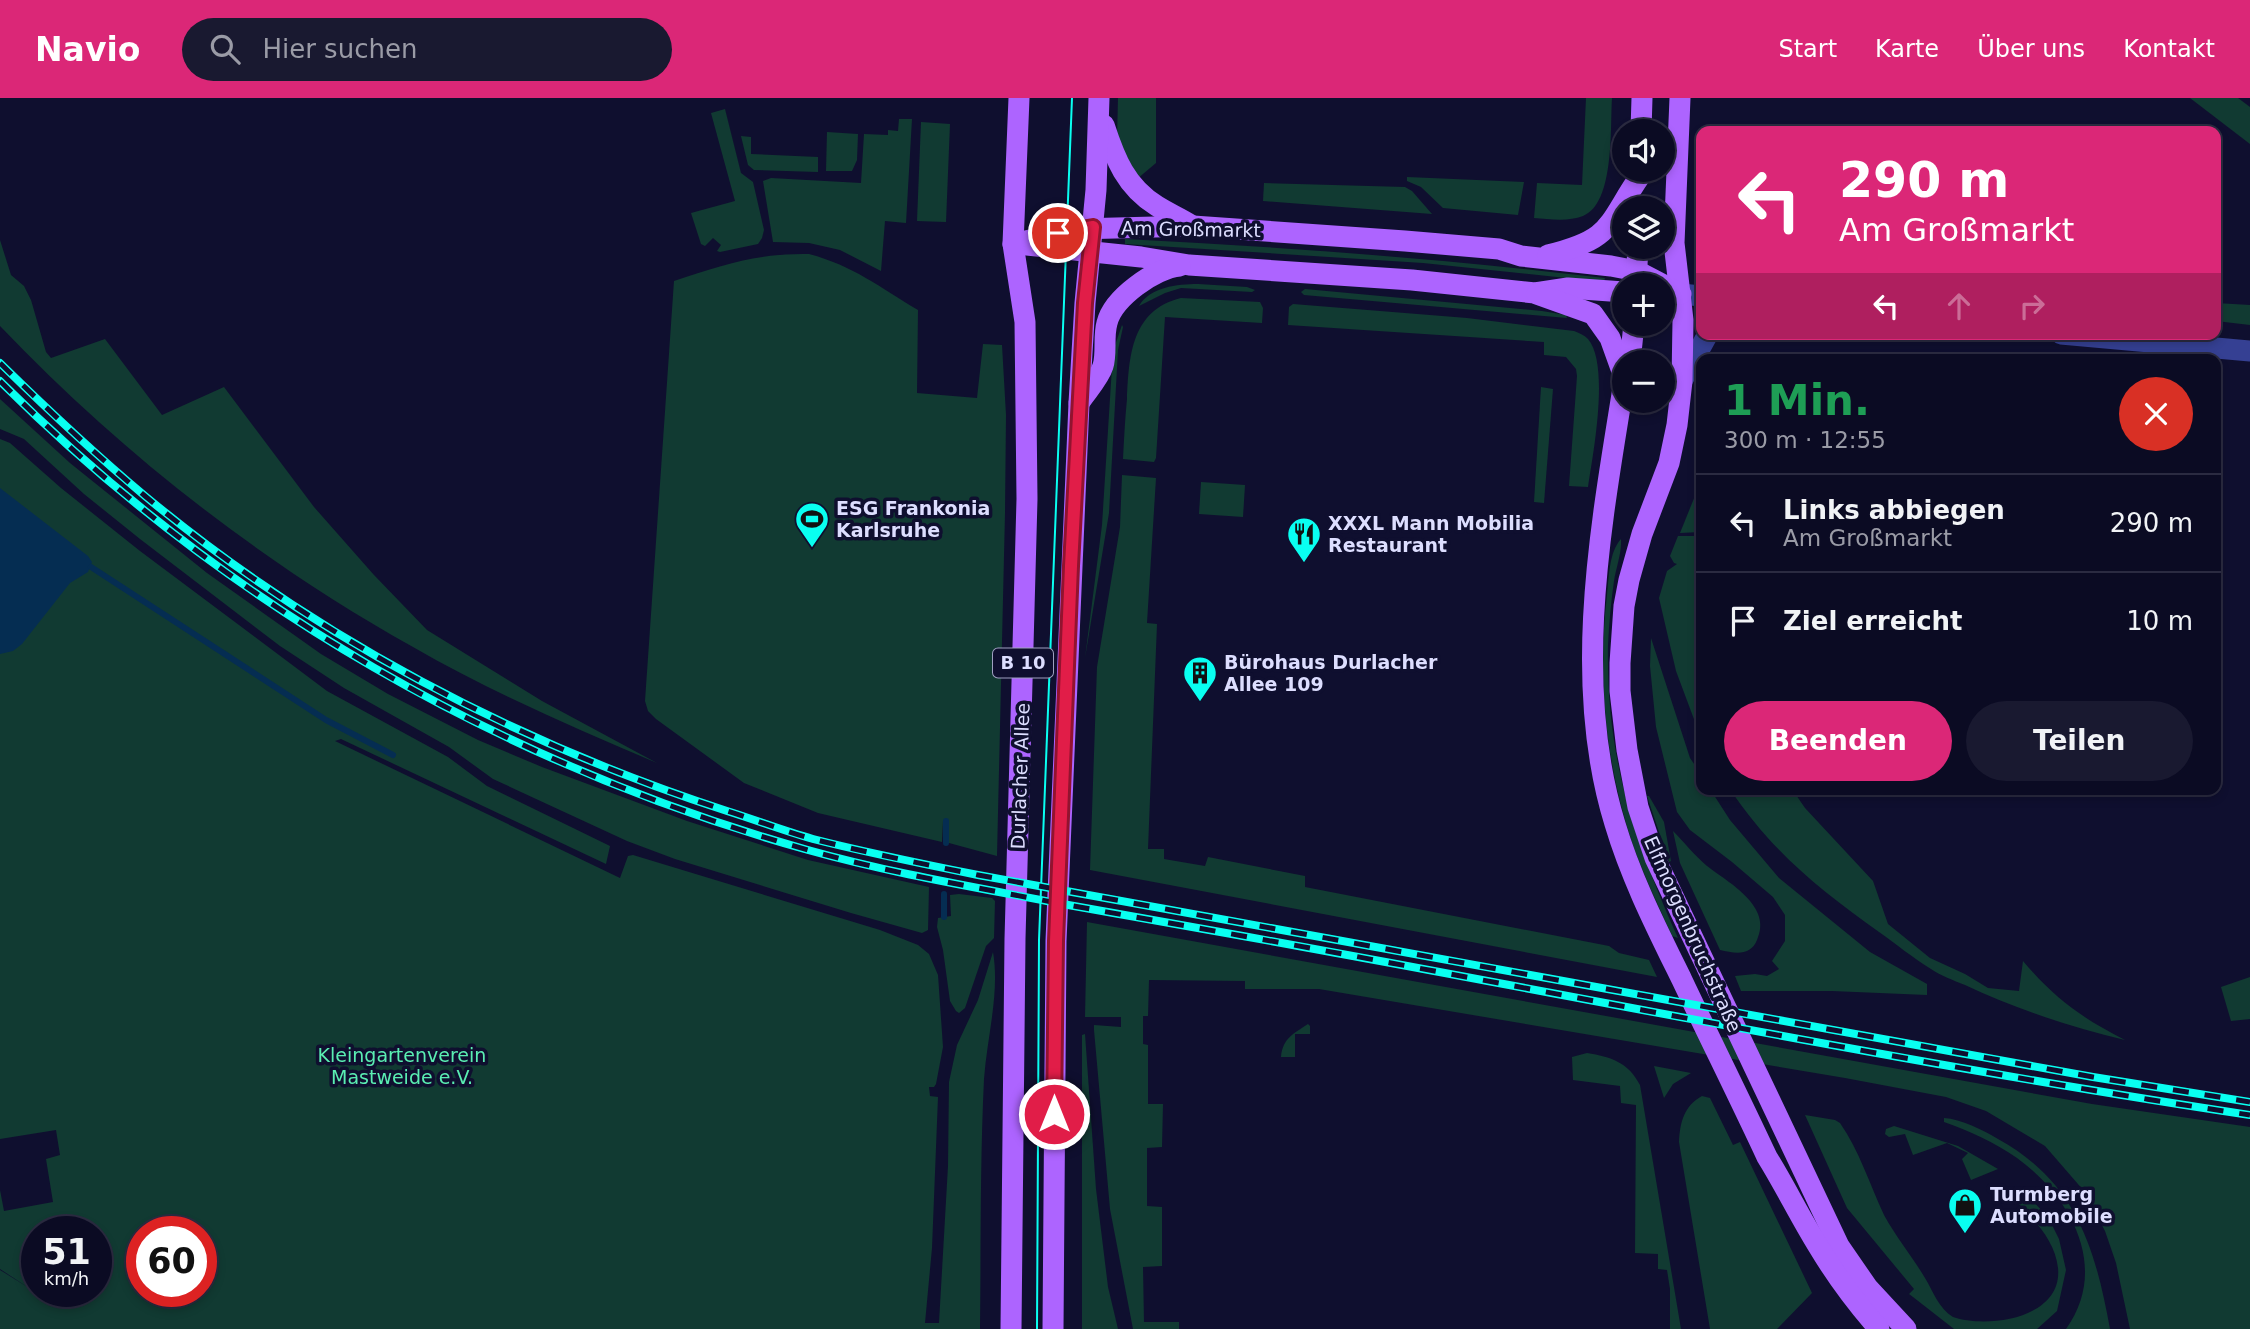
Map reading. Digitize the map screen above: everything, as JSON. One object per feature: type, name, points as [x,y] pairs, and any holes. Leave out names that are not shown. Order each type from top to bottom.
[{"type":"main road","name":"Durlacher Allee","points":[[1011,1329],[1015,939],[1027,499],[1025,322],[1013,244],[1020,98]]},
{"type":"main road","points":[[1641,119],[1642,98]]},
{"type":"main road","name":"Elfmorgenbruchstraße","points":[[1680,98],[1674,243],[1684,320],[1682,381],[1669,463],[1643,534],[1624,606],[1620,691],[1627,750],[1638,807],[1655,858],[1839,1245],[1868,1287],[1906,1329]]},
{"type":"main road","points":[[1099,102],[1119,168],[1129,182],[1145,198],[1193,226]]},
{"type":"main road","name":"B 10","points":[[1053,1329],[1056,941],[1060,828],[1079,403],[1093,227],[1099,102]]},
{"type":"main road","points":[[1537,258],[1566,251],[1603,234],[1621,210],[1635,182]]},
{"type":"main road","name":"Am Großmarkt","points":[[1013,244],[1067,230],[1093,227],[1193,226],[1499,249],[1521,256],[1611,265],[1626,273]]},
{"type":"main road","name":"Am Großmarkt","points":[[1013,244],[1141,257],[1189,265],[1399,279],[1535,293],[1568,288],[1612,291]]},
{"type":"main road","points":[[1079,403],[1103,366],[1105,330],[1110,313],[1152,274],[1169,267],[1189,265]]},
{"type":"main road","points":[[1535,293],[1593,314],[1610,338],[1614,350]]},
{"type":"main road","name":"Elfmorgenbruchstraße","points":[[1619,413],[1603,525],[1593,623],[1593,709],[1614,822],[1633,877],[1766,1157],[1845,1289],[1878,1329]]},
{"type":"street","points":[[2128,340],[2250,351]]},
{"type":"street","points":[[1682,381],[1696,356]]},
{"type":"green space","points":[[1118,98],[1156,98],[1156,163],[1137,179],[1117,139]]},
{"type":"green space","points":[[1586,98],[1612,98],[1609,163],[1601,196],[1593,208],[1577,218],[1534,218],[1537,183],[1582,185]]},
{"type":"green space","points":[[2190,98],[2238,98],[2250,107],[2250,144]]},
{"type":"green space","points":[[725,109],[741,173],[753,182],[764,230],[758,244],[720,252],[717,251],[721,245],[713,238],[705,246],[701,244],[691,213],[735,201],[711,113]]},
{"type":"green space","points":[[899,119],[912,119],[906,223],[885,221],[881,271],[840,250],[809,243],[773,242],[763,181],[771,178],[861,183],[864,134],[888,135],[888,130],[898,131]]},
{"type":"green space","points":[[921,122],[950,124],[946,222],[917,221]]},
{"type":"green space","points":[[827,132],[858,134],[857,160],[852,171],[826,171]]},
{"type":"green space","points":[[741,136],[751,137],[751,154],[818,157],[818,172],[754,170],[748,165]]},
{"type":"green space","points":[[1407,177],[1524,182],[1518,215],[1443,208],[1421,187],[1407,181]]},
{"type":"green space","points":[[1264,183],[1405,187],[1412,191],[1432,214],[1263,201]]},
{"type":"green space","points":[[1125,239],[1365,254],[1605,278],[1604,282],[1423,263],[1125,244]]},
{"type":"green space","points":[[0,240],[11,275],[24,286],[31,300],[46,352],[51,358],[105,339],[162,415],[224,387],[314,507],[427,630],[542,701],[657,763],[503,694],[413,647],[301,579],[194,502],[94,417],[0,326]]},
{"type":"green space","name":"ESG Frankonia Karlsruhe","points":[[809,254],[853,271],[918,310],[917,393],[977,398],[983,344],[1002,345],[1006,415],[997,856],[949,843],[949,821],[943,821],[942,842],[818,813],[744,783],[648,711],[645,701],[674,281],[757,258]]},
{"type":"green space","points":[[1198,284],[1247,287],[1255,290],[1181,288],[1139,306],[1157,291],[1173,286]]},
{"type":"green space","points":[[1305,289],[1542,311],[1566,315],[1567,318],[1304,295],[1301,292]]},
{"type":"green space","points":[[1181,298],[1260,302],[1263,308],[1262,323],[1165,317],[1156,458],[1154,462],[1123,459],[1129,367],[1136,337],[1142,324],[1152,313],[1164,304]]},
{"type":"green space","points":[[2221,303],[2250,305],[2250,325],[2221,322]]},
{"type":"green space","points":[[1293,304],[1467,318],[1574,331],[1583,335],[1595,351],[1599,389],[1588,487],[1569,486],[1576,369],[1566,357],[1544,355],[1544,342],[1288,325],[1289,307]]},
{"type":"green space","points":[[1122,325],[1118,350],[1109,513],[1085,658],[1102,525],[1113,351]]},
{"type":"green space","points":[[1541,387],[1553,389],[1544,503],[1534,502]]},
{"type":"green space","points":[[0,399],[70,463],[207,573],[321,654],[388,694],[478,740],[687,821],[808,860],[929,887],[928,930],[922,933],[675,859],[627,841],[493,779],[449,747],[344,688],[280,646],[140,539],[84,494],[24,439],[0,429]]},
{"type":"green space","name":"Kleingartenverein Mastweide e.V.","points":[[0,439],[10,443],[140,551],[327,691],[448,757],[487,786],[610,846],[606,864],[341,739],[335,741],[620,878],[628,856],[633,855],[880,930],[918,945],[929,954],[938,975],[943,1047],[936,1084],[929,1087],[930,1096],[938,1097],[932,1248],[925,1323],[939,1323],[948,1166],[949,1082],[957,1045],[978,1000],[993,952],[994,999],[984,1079],[980,1329],[0,1329],[0,1270],[21,1283],[21,1307],[112,1307],[112,1216],[21,1216],[21,1283],[0,1269],[0,1190],[4,1211],[53,1202],[46,1159],[60,1155],[56,1130],[0,1139]]},
{"type":"green space","points":[[1122,475],[1156,478],[1147,623],[1157,624],[1148,849],[1164,849],[1164,859],[1205,866],[1208,857],[1305,876],[1305,887],[1609,946],[1619,953],[1649,960],[1657,977],[1090,870],[1097,667],[1120,527]]},
{"type":"green space","points":[[1201,482],[1245,485],[1243,517],[1199,514]]},
{"type":"green space","points":[[1696,493],[1696,532],[1680,533]]},
{"type":"green space","points":[[1678,536],[1696,536],[1696,725],[1676,671],[1659,598],[1667,571],[1677,564],[1670,556]]},
{"type":"green space","points":[[1621,539],[1608,645],[1609,686],[1617,760],[1636,830],[1678,938],[1672,936],[1634,848],[1624,818],[1606,723],[1604,626],[1610,565]]},
{"type":"green space","points":[[1651,638],[1690,758],[1696,767],[1696,795],[1714,795],[1730,820],[1779,878],[1870,952],[1927,984],[1927,995],[1741,991],[1735,976],[1767,976],[1779,969],[1772,961],[1785,941],[1785,915],[1773,897],[1690,830],[1677,812],[1656,727],[1650,666]]},
{"type":"green space","points":[[1734,795],[1796,795],[1873,881],[1888,924],[1930,958],[1988,988],[2019,991],[2023,961],[2046,986],[2070,1006],[2095,1024],[2125,1040],[2024,1010],[1935,971],[1817,885],[1762,832]]},
{"type":"green space","points":[[1647,796],[1664,822],[1671,861],[1669,862]]},
{"type":"green space","points":[[1673,831],[1703,862],[1737,888],[1754,906],[1759,916],[1760,928],[1757,940],[1750,949],[1741,952],[1720,950],[1680,863]]},
{"type":"green space","points":[[950,895],[992,898],[995,901],[994,938],[986,946],[965,1008],[959,1013],[950,1001],[937,927],[938,918],[951,916]]},
{"type":"green space","points":[[1087,922],[2092,1104],[2250,1127],[2250,1329],[2130,1329],[2116,1263],[2105,1231],[2084,1191],[2045,1146],[1986,1111],[1946,1097],[1319,989],[1245,989],[1245,981],[1149,980],[1148,1016],[1143,1016],[1143,1044],[1148,1045],[1148,1104],[1163,1104],[1162,1147],[1147,1148],[1147,1206],[1162,1207],[1162,1266],[1143,1267],[1144,1322],[1179,1322],[1179,1329],[1133,1329],[1110,1209],[1094,1030],[1094,1025],[1121,1027],[1121,1017],[1085,1017]]},
{"type":"green space","points":[[2250,977],[2250,1019],[2231,1021],[2221,987]]},
{"type":"green space","points":[[1308,1024],[1310,1034],[1295,1034],[1295,1057],[1281,1057],[1286,1041],[1293,1034]]},
{"type":"green space","points":[[1085,1034],[1096,1189],[1108,1287],[1118,1329],[1082,1329],[1082,1035]]},
{"type":"green space","points":[[1587,1053],[1618,1062],[1630,1071],[1640,1085],[1681,1329],[1670,1329],[1667,1270],[1658,1269],[1658,1254],[1635,1253],[1636,1105],[1621,1103],[1620,1086],[1573,1080],[1572,1057]]},
{"type":"green space","points":[[1654,1066],[1691,1073],[1673,1084],[1664,1098]]},
{"type":"green space","points":[[1702,1096],[1710,1098],[1733,1145],[1740,1142],[1812,1293],[1777,1329],[1710,1329],[1679,1142],[1684,1115]]},
{"type":"green space","points":[[1805,1115],[1840,1123],[1859,1156],[1884,1215],[1940,1305],[1953,1317],[2003,1320],[2036,1309],[2049,1298],[2056,1285],[2056,1258],[2043,1231],[2016,1201],[2024,1192],[2048,1217],[2059,1239],[2066,1270],[2057,1311],[2037,1329],[1954,1329],[1909,1294],[1914,1289],[1847,1208]]},
{"type":"green space","points":[[1944,1118],[1958,1120],[1979,1129],[2025,1156],[2064,1196],[2089,1244],[2110,1329],[2066,1329],[2079,1306],[2085,1282],[2084,1258],[2068,1213],[2054,1193],[2017,1158],[1982,1137],[1944,1122]]},
{"type":"green space","points":[[1894,1126],[1958,1146],[1998,1169],[1971,1180],[1962,1159],[1968,1153],[1947,1143],[1913,1155],[1905,1134],[1889,1137],[1885,1134],[1886,1129]]},
{"type":"water","points":[[0,488],[88,556],[92,562],[88,572],[70,583],[22,644],[13,651],[0,654]]},
{"type":"waterway","points":[[91,567],[326,720],[393,755]]},
{"type":"waterway","points":[[946,821],[946,843]]},
{"type":"waterway","points":[[944,894],[944,917]]},
{"type":"tram line","points":[[1037,1329],[1039,940],[1072,98]]},
{"type":"railway","points":[[0,363],[108,464],[210,548],[349,640],[421,681],[572,753],[649,784],[781,829],[854,849],[978,875],[2093,1077],[2250,1102]]},
{"type":"railway","points":[[0,381],[87,462],[179,537],[274,606],[374,668],[477,723],[584,772],[695,814],[808,850],[901,873],[1927,1062],[2250,1115]]},
{"type":"place","name":"ESG Frankonia Karlsruhe","points":[[812,549]]},
{"type":"place","name":"XXXL Mann Mobilia Restaurant","points":[[1304,564]]},
{"type":"place","name":"Bürohaus Durlacher Allee 109","points":[[1200,703]]},
{"type":"place","name":"Turmberg Automobile","points":[[1965,1235]]},
{"type":"route","points":[[1054,1114],[1056,941],[1071,566],[1085,303],[1093,227],[1058,233]]}]
